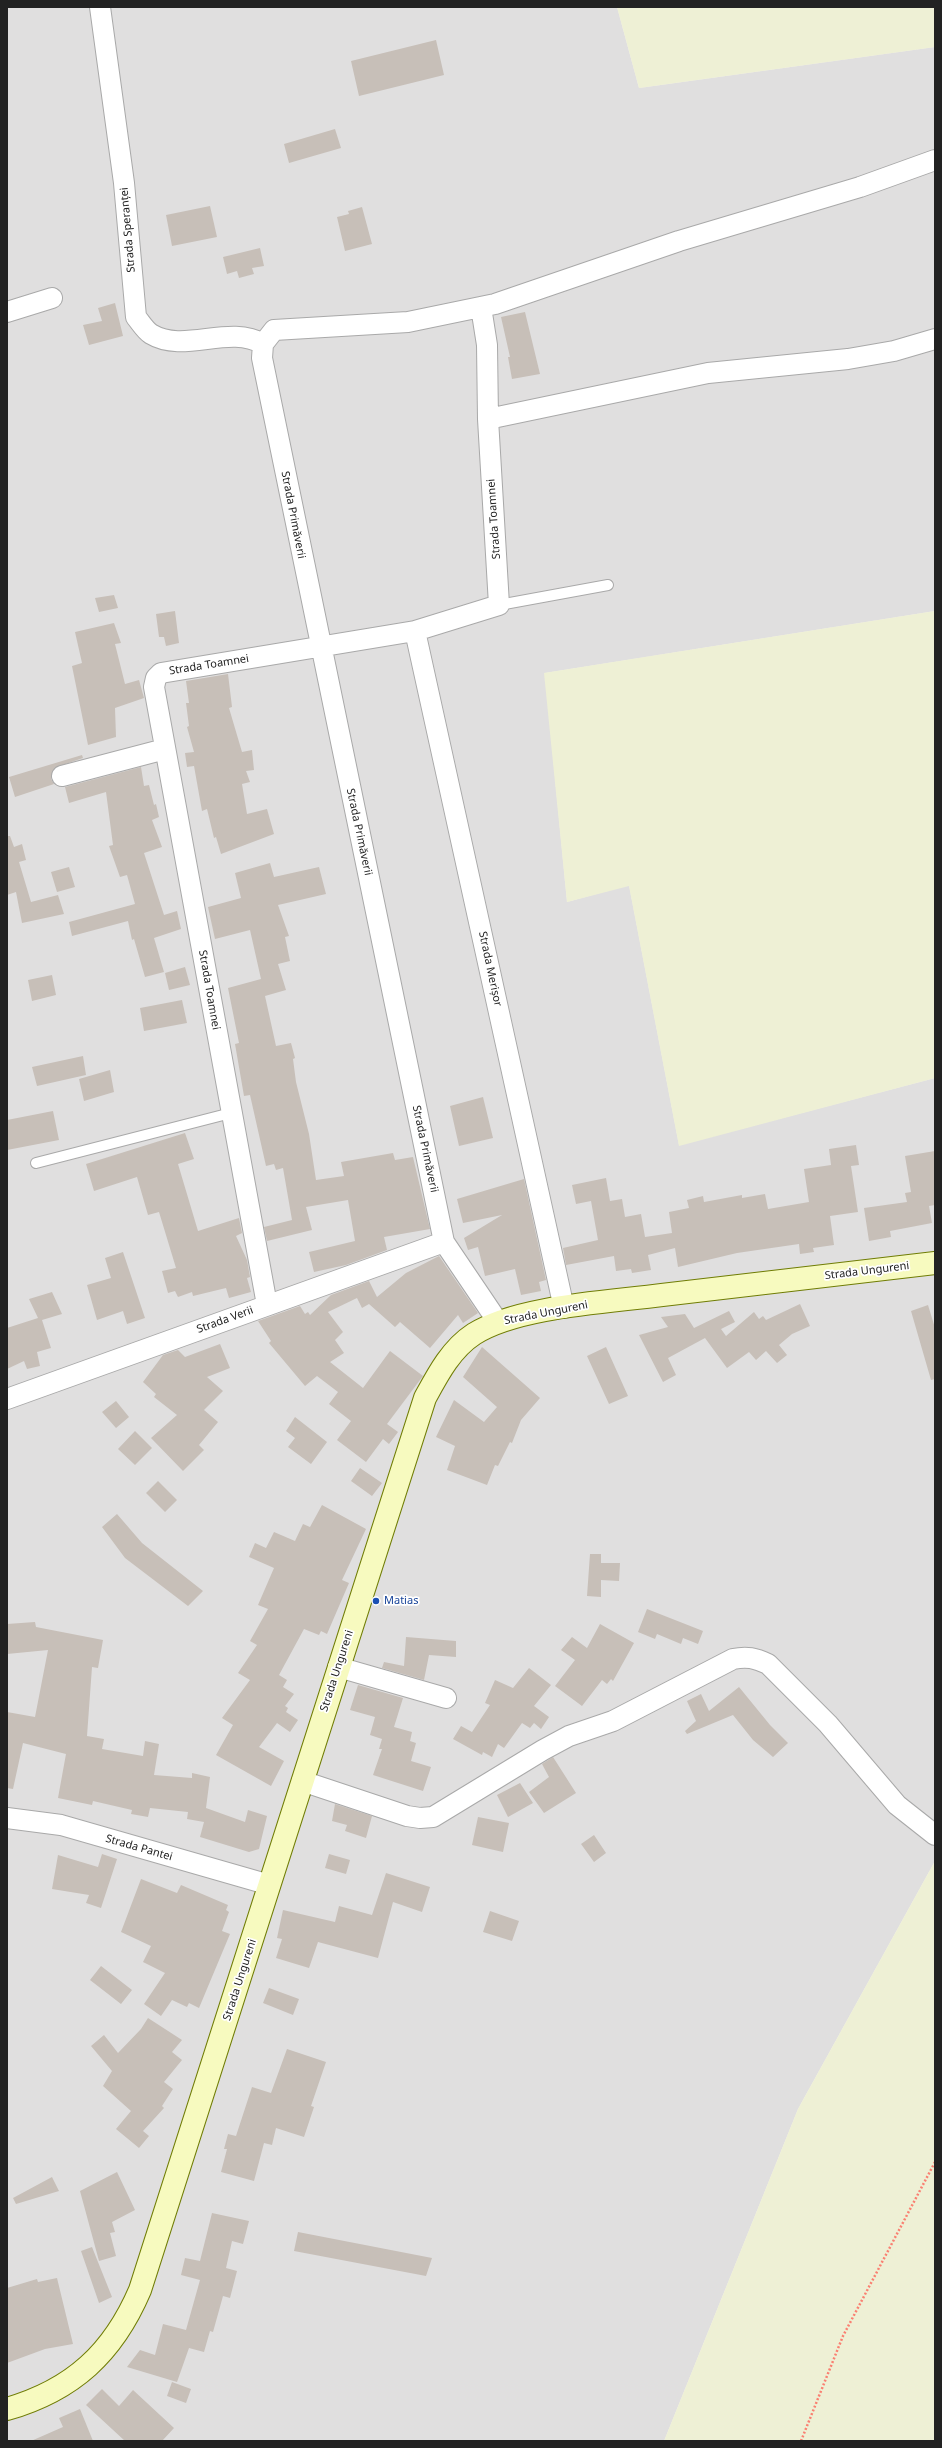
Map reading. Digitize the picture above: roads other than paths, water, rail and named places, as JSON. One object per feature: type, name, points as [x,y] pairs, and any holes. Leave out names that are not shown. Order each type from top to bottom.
[{"type":"main road","name":"Strada Ungureni","points":[[7,2409],[53,2391],[88,2367],[120,2330],[131,2310],[152,2259],[338,1667],[425,1398],[438,1373],[455,1350],[474,1334],[498,1322],[564,1308],[935,1263]]},
{"type":"street","name":"Strada Speranței","points":[[100,7],[124,183],[136,318],[149,333],[158,337],[174,340],[268,337]]},
{"type":"street","points":[[268,337],[408,322],[495,304],[678,241],[860,187],[935,160]]},
{"type":"street","points":[[7,312],[52,298]]},
{"type":"street","name":"Strada Toamnei","points":[[266,1305],[154,687],[156,678],[161,673],[415,631],[499,605],[488,419],[487,345],[481,307]]},
{"type":"street","name":"Strada Primăverii","points":[[268,337],[262,358],[320,647],[444,1242],[498,1322]]},
{"type":"street","points":[[488,419],[708,373],[848,359],[894,350],[935,339]]},
{"type":"street","name":"Strada Merișor","points":[[415,631],[564,1308]]},
{"type":"street","points":[[62,776],[165,749]]},
{"type":"street","name":"Strada Verii","points":[[7,1399],[444,1242]]},
{"type":"street","points":[[302,1781],[407,1816],[420,1818],[433,1817],[563,1740],[614,1721],[727,1662],[746,1656],[756,1658],[768,1664],[828,1724],[897,1805],[935,1835]]},
{"type":"street","points":[[338,1667],[446,1698]]},
{"type":"street","name":"Strada Pantei","points":[[7,1818],[61,1825],[270,1885]]},
{"type":"lane","points":[[499,605],[608,584]]},
{"type":"lane","points":[[36,1163],[231,1113]]},
{"type":"place","name":"Matias","points":[[376,1601]]}]
